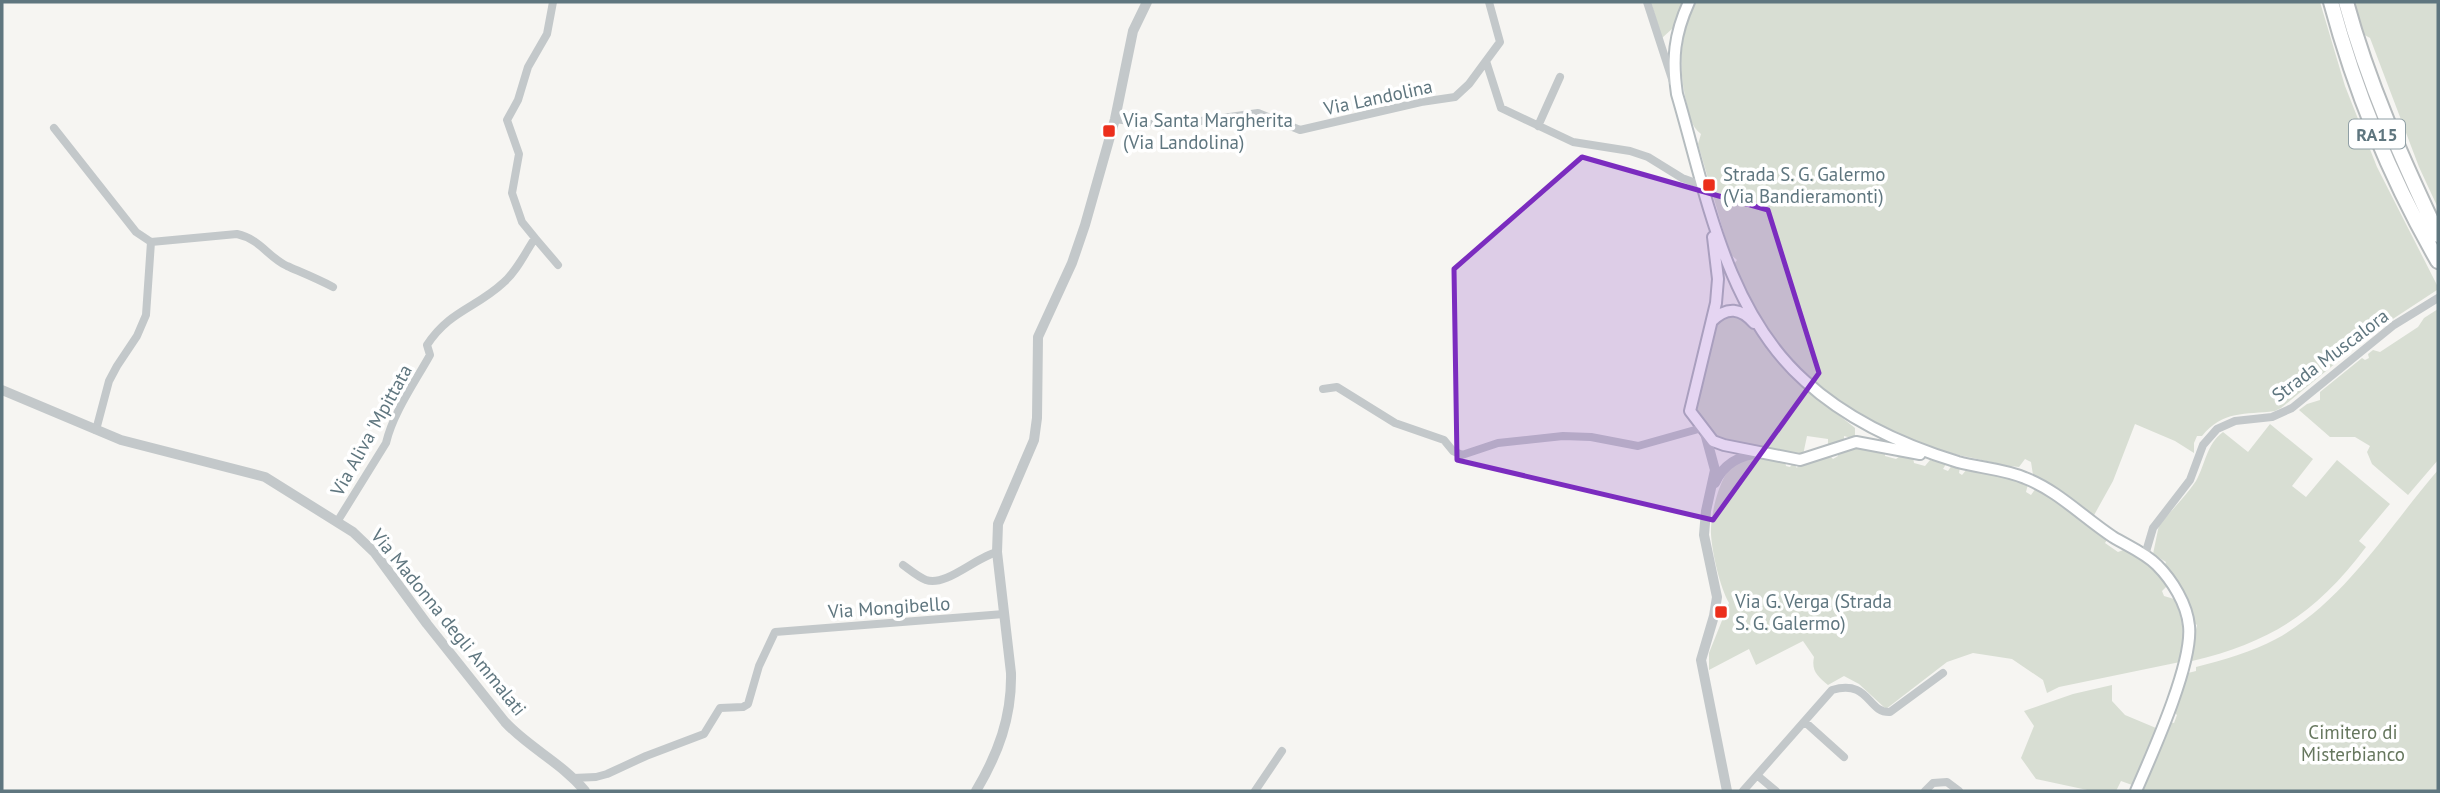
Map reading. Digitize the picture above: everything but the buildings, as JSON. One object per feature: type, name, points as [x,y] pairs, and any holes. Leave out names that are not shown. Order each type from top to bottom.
[{"type":"highway","name":"RA15","points":[[2331,2],[2359,88],[2378,135],[2438,261]]},
{"type":"highway","name":"RA15","points":[[2346,2],[2385,118],[2438,235]]},
{"type":"main road","points":[[1689,2],[1674,49],[1673,67],[1677,94],[1720,240],[1735,279],[1763,333]]},
{"type":"main road","points":[[1705,189],[1718,279],[1712,322],[1690,411],[1717,443],[1800,460],[1856,442],[1998,470],[2031,480],[2112,536],[2145,555],[2157,565],[2176,590],[2187,618],[2189,637],[2183,666],[2161,731],[2136,791]]},
{"type":"main road","points":[[1712,322],[1727,311],[1739,311],[1749,317],[1803,380],[1849,416],[1896,440],[1960,462]]},
{"type":"main road","points":[[1849,416],[1861,430],[1856,442]]},
{"type":"street","points":[[552,2],[547,34],[528,67],[519,100],[507,120],[519,155],[512,193],[522,222],[558,265]]},
{"type":"street","points":[[976,791],[1000,748],[1011,689],[997,552],[998,524],[1034,440],[1037,418],[1038,337],[1077,249],[1115,119],[1133,31],[1147,2]]},
{"type":"street","name":"Via Landolina","points":[[1115,119],[1165,126],[1258,113],[1300,130],[1421,102],[1455,97],[1469,84],[1500,42],[1489,2]]},
{"type":"street","points":[[1647,2],[1677,94]]},
{"type":"street","points":[[1486,61],[1501,108],[1573,142],[1630,151],[1648,157],[1705,189]]},
{"type":"street","points":[[1538,126],[1560,76]]},
{"type":"street","points":[[54,128],[136,232],[151,242],[236,234],[248,237],[286,266],[299,269],[333,286]]},
{"type":"street","name":"Via Aliva 'Mpittata","points":[[337,522],[386,443],[388,432],[405,398],[430,355],[427,345],[437,329],[502,285],[511,276],[535,238]]},
{"type":"street","points":[[96,430],[109,381],[137,336],[146,315],[151,242]]},
{"type":"street","name":"Strada Muscalora","points":[[2145,555],[2153,527],[2190,480],[2203,445],[2217,429],[2235,421],[2272,417],[2292,408],[2394,325],[2438,298]]},
{"type":"street","points":[[1323,389],[1337,387],[1395,423],[1444,440],[1453,451],[1462,455],[1498,443],[1563,436],[1591,437],[1638,446],[1704,430],[1715,470],[1704,535],[1717,597],[1701,660],[1727,791]]},
{"type":"street","name":"Via Madonna degli Ammalati","points":[[2,390],[141,446],[265,477],[337,522],[367,544],[427,624],[513,730],[573,778],[585,791]]},
{"type":"street","points":[[1710,493],[1718,477],[1730,463],[1737,458],[1761,453]]},
{"type":"street","points":[[902,565],[926,580],[936,581],[997,552]]},
{"type":"street","name":"Via Mongibello","points":[[573,778],[607,774],[646,756],[684,743],[704,734],[720,708],[743,707],[748,704],[758,666],[775,632],[1004,614]]},
{"type":"street","points":[[1742,791],[1832,690],[1850,687],[1857,689],[1881,710],[1890,712],[1943,673]]},
{"type":"street","points":[[1805,722],[1844,757]]},
{"type":"street","points":[[1255,791],[1282,751]]},
{"type":"street","points":[[1758,776],[1776,791]]},
{"type":"street","points":[[1925,791],[1933,783],[1947,782],[1959,791]]},
{"type":"highlighted area","points":[[1582,157],[1768,210],[1819,373],[1713,520],[1457,460],[1454,269]]},
{"type":"green space","points":[[1651,2],[1682,2],[1673,28],[1662,38]]},
{"type":"green space","points":[[1696,2],[2320,2],[2345,86],[2377,167],[2438,287],[2438,292],[2437,290],[2376,330],[2281,408],[2235,415],[2218,422],[2202,436],[2197,436],[2194,453],[2175,441],[2135,424],[2113,481],[2093,517],[2033,475],[2031,462],[2025,459],[2019,467],[1964,456],[1920,444],[1877,426],[1819,386],[1771,335],[1746,291],[1734,264],[1737,260],[1730,254],[1698,144],[1701,134],[1693,124],[1687,105],[1681,65],[1683,40]]},
{"type":"green space","points":[[2354,2],[2438,2],[2438,208],[2419,167],[2370,38],[2363,34]]},
{"type":"green space","points":[[2438,309],[2438,460],[2408,495],[2372,464],[2367,452],[2370,446],[2355,437],[2330,437],[2299,410],[2320,400],[2320,392],[2362,358],[2369,358],[2368,354],[2373,350],[2380,352],[2418,327],[2424,318]]},
{"type":"green space","points":[[1728,314],[1747,319],[1772,355],[1797,382],[1855,428],[1855,439],[1844,436],[1844,443],[1828,448],[1828,439],[1807,436],[1803,455],[1720,441],[1696,414],[1694,406],[1715,325]]},
{"type":"green space","points":[[2270,424],[2313,459],[2292,486],[2306,497],[2337,460],[2390,504],[2359,541],[2366,547],[2348,570],[2311,607],[2269,634],[2192,661],[2191,652],[2197,625],[2164,567],[2166,562],[2153,554],[2159,525],[2196,481],[2217,437],[2223,432],[2248,452]]},
{"type":"green space","points":[[1855,446],[1885,451],[1885,456],[1896,459],[1903,454],[1913,457],[1914,463],[1925,466],[1930,460],[1946,464],[1943,469],[1948,471],[1952,465],[1960,467],[1959,473],[1962,475],[1967,469],[2020,481],[2028,484],[2026,492],[2031,495],[2036,488],[2044,493],[2108,538],[2105,543],[2118,552],[2126,549],[2161,575],[2168,585],[2162,591],[2164,596],[2174,599],[2182,623],[2180,662],[2059,687],[2047,693],[2043,680],[2012,659],[1973,653],[1947,662],[1886,709],[1859,684],[1844,676],[1828,685],[1824,682],[1816,673],[1814,657],[1803,641],[1756,665],[1749,649],[1709,670],[1709,653],[1729,603],[1717,570],[1711,534],[1714,506],[1725,475],[1736,463],[1748,459],[1785,461],[1786,466],[1790,467],[1793,463],[1797,468],[1799,463],[1831,457],[1833,459],[1838,453]]},
{"type":"green space","name":"Cimitero di Misterbianco","points":[[2438,470],[2438,791],[2141,791],[2169,722],[2174,723],[2177,715],[2174,712],[2184,677],[2196,671],[2196,667],[2267,644],[2301,623],[2323,605],[2364,562]]},
{"type":"green space","points":[[2112,685],[2112,701],[2125,715],[2156,728],[2132,785],[2121,781],[2116,791],[2092,791],[2036,779],[2021,758],[2034,726],[2024,711],[2073,694]]},
{"type":"place","name":"Via Santa Margherita (Via Landolina)","points":[[1109,131]]},
{"type":"place","name":"Strada S. G. Galermo (Via Bandieramonti)","points":[[1709,185]]},
{"type":"place","name":"Via G. Verga (Strada S. G. Galermo)","points":[[1721,612]]}]
